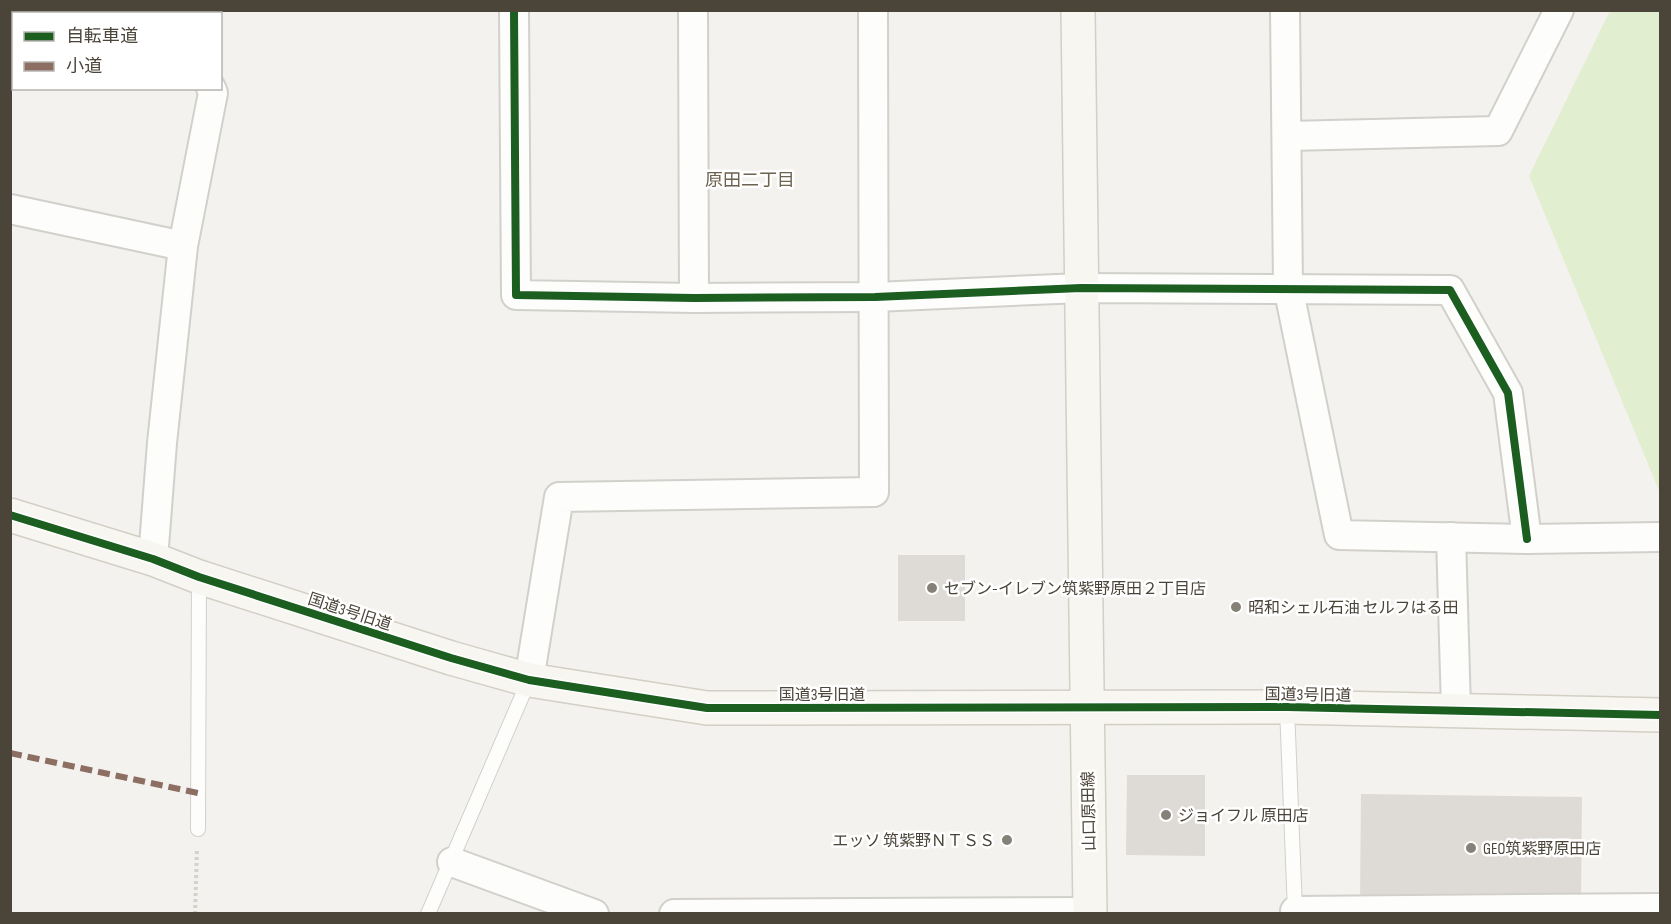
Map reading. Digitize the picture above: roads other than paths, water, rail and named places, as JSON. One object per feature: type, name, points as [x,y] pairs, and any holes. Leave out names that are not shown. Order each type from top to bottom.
[{"type":"street","points":[[514,10],[516,295],[694,298],[875,297],[1081,288],[1288,287],[1450,290],[1508,393],[1527,539]]},
{"type":"street","points":[[693,10],[694,298]]},
{"type":"street","points":[[529,680],[559,497],[874,492],[873,10]]},
{"type":"street","name":"山口原田線","points":[[1078,10],[1090,913]]},
{"type":"street","points":[[1285,10],[1288,287],[1339,535],[1527,539],[1660,537]]},
{"type":"street","points":[[1288,136],[1498,131],[1559,10]]},
{"type":"street","points":[[153,559],[162,443],[183,246],[212,90]]},
{"type":"street","points":[[10,208],[183,246]]},
{"type":"street","name":"国道3号旧道","points":[[10,515],[153,559],[199,577],[529,680],[707,708],[1018,705],[1086,708],[1287,706],[1660,715]]},
{"type":"street","points":[[1451,537],[1456,709]]},
{"type":"street","points":[[452,862],[594,914]]},
{"type":"street","points":[[1295,912],[1660,908]]},
{"type":"street","points":[[674,914],[1090,913]]},
{"type":"lane","points":[[198,830],[199,577]]},
{"type":"lane","points":[[428,914],[529,680]]},
{"type":"lane","points":[[1287,706],[1295,912]]},
{"type":"place","name":"セブン-イレブン筑紫野原田２丁目店","points":[[932,588]]},
{"type":"place","name":"昭和シェル石油 セルフはる田","points":[[1236,607]]},
{"type":"place","name":"ジョイフル 原田店","points":[[1166,815]]},
{"type":"place","name":"エッソ 筑紫野ＮＴＳＳ","points":[[1007,840]]},
{"type":"place","name":"GEO筑紫野原田店","points":[[1471,848]]},
{"type":"district","name":"原田二丁目","points":[[750,180]]}]
